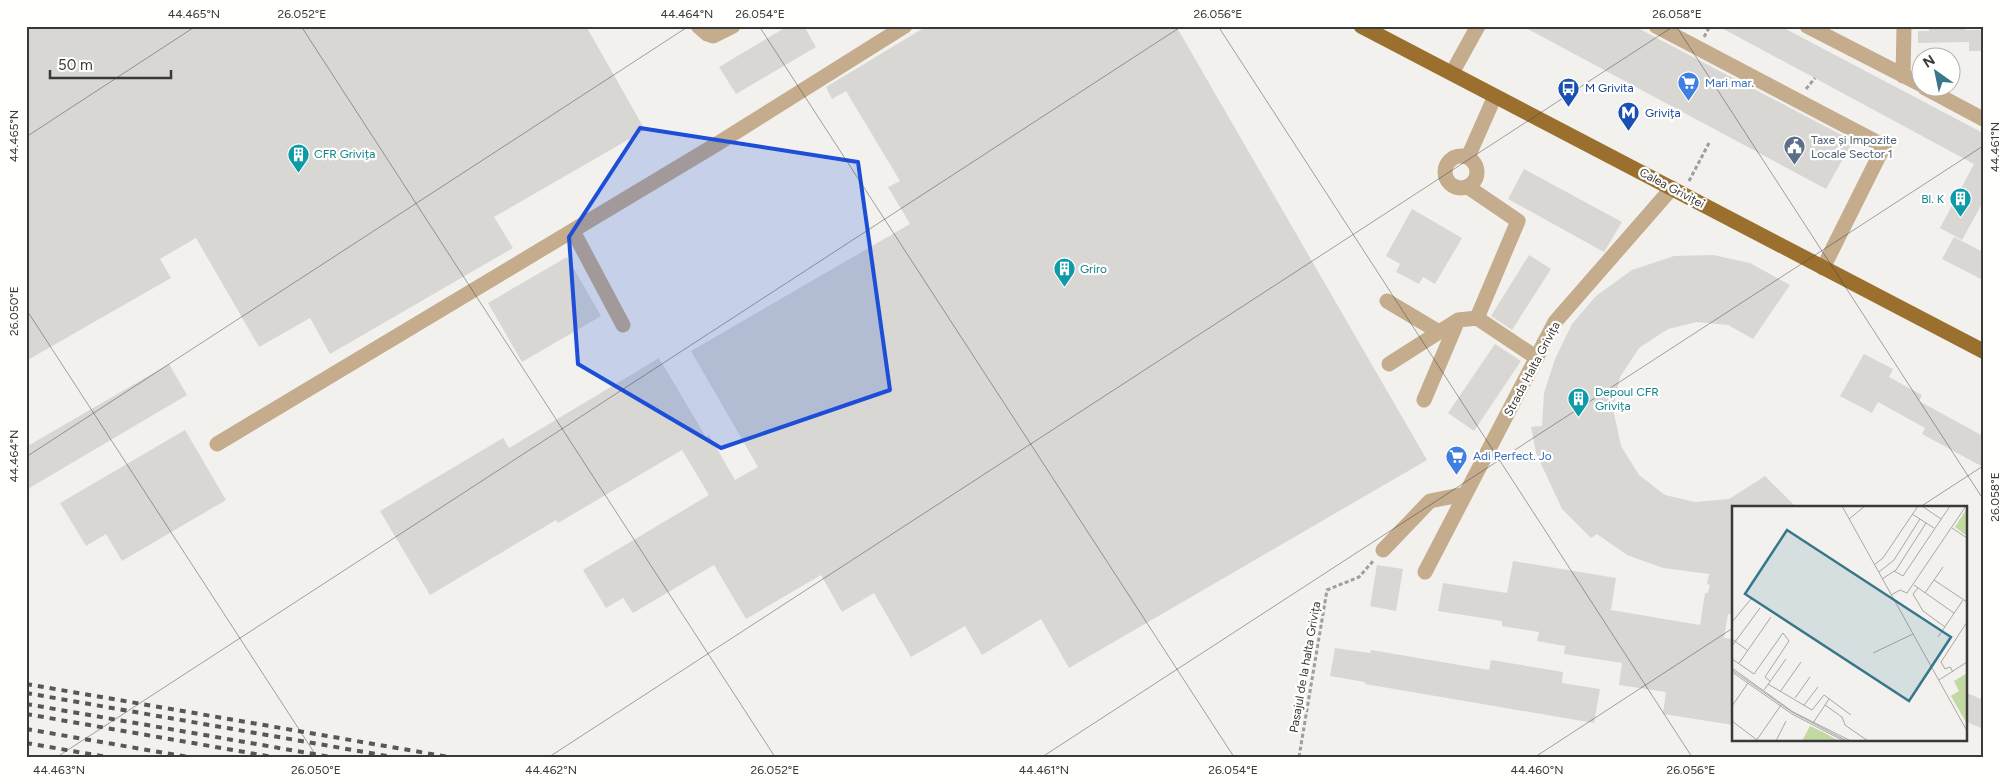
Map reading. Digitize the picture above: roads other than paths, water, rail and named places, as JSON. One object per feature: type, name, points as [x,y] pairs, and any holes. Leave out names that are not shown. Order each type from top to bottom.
[{"type":"main road","name":"Calea Griviței","points":[[1361,26],[1983,351]]},
{"type":"street","points":[[698,26],[707,34],[713,36],[733,26]]},
{"type":"street","points":[[217,444],[717,144],[905,26]]},
{"type":"street","points":[[1452,74],[1478,26]]},
{"type":"street","points":[[1656,26],[1884,146],[1823,268]]},
{"type":"street","points":[[1807,26],[1912,81]]},
{"type":"street","points":[[1903,76],[1904,26]]},
{"type":"street","points":[[1468,157],[1495,96]]},
{"type":"street","points":[[1944,98],[1983,118]]},
{"type":"street","points":[[1468,187],[1477,175],[1475,164],[1468,157],[1457,156],[1451,159],[1445,168],[1446,179],[1450,184],[1459,188],[1468,187],[1518,221],[1477,318]]},
{"type":"street","name":"Strada Halta Grivița","points":[[1425,572],[1555,322],[1672,188]]},
{"type":"street","points":[[573,231],[623,325]]},
{"type":"street","points":[[1387,302],[1439,332]]},
{"type":"street","points":[[1389,364],[1458,320],[1477,318],[1537,358]]},
{"type":"street","points":[[1424,400],[1458,320]]},
{"type":"street","points":[[1382,550],[1430,500],[1465,494]]},
{"type":"railway","points":[[26,684],[449,757]]},
{"type":"railway","points":[[26,693],[393,757]]},
{"type":"railway","points":[[26,704],[331,757]]},
{"type":"railway","points":[[26,714],[273,757]]},
{"type":"railway","points":[[26,729],[188,757]]},
{"type":"railway","points":[[26,743],[107,757]]},
{"type":"place","name":"Mari mar.","points":[[1689,102]]},
{"type":"place","name":"M Grivita","points":[[1569,107]]},
{"type":"place","name":"Grivița","points":[[1629,132]]},
{"type":"place","name":"Taxe și Impozite Locale Sector 1","points":[[1795,166]]},
{"type":"place","name":"CFR Grivița","points":[[298,173]]},
{"type":"place","name":"Bl. K","points":[[1960,218]]},
{"type":"place","name":"Griro","points":[[1064,288]]},
{"type":"place","name":"Depoul CFR Grivița","points":[[1579,418]]},
{"type":"place","name":"Adi Perfect. Jo","points":[[1457,475]]}]
